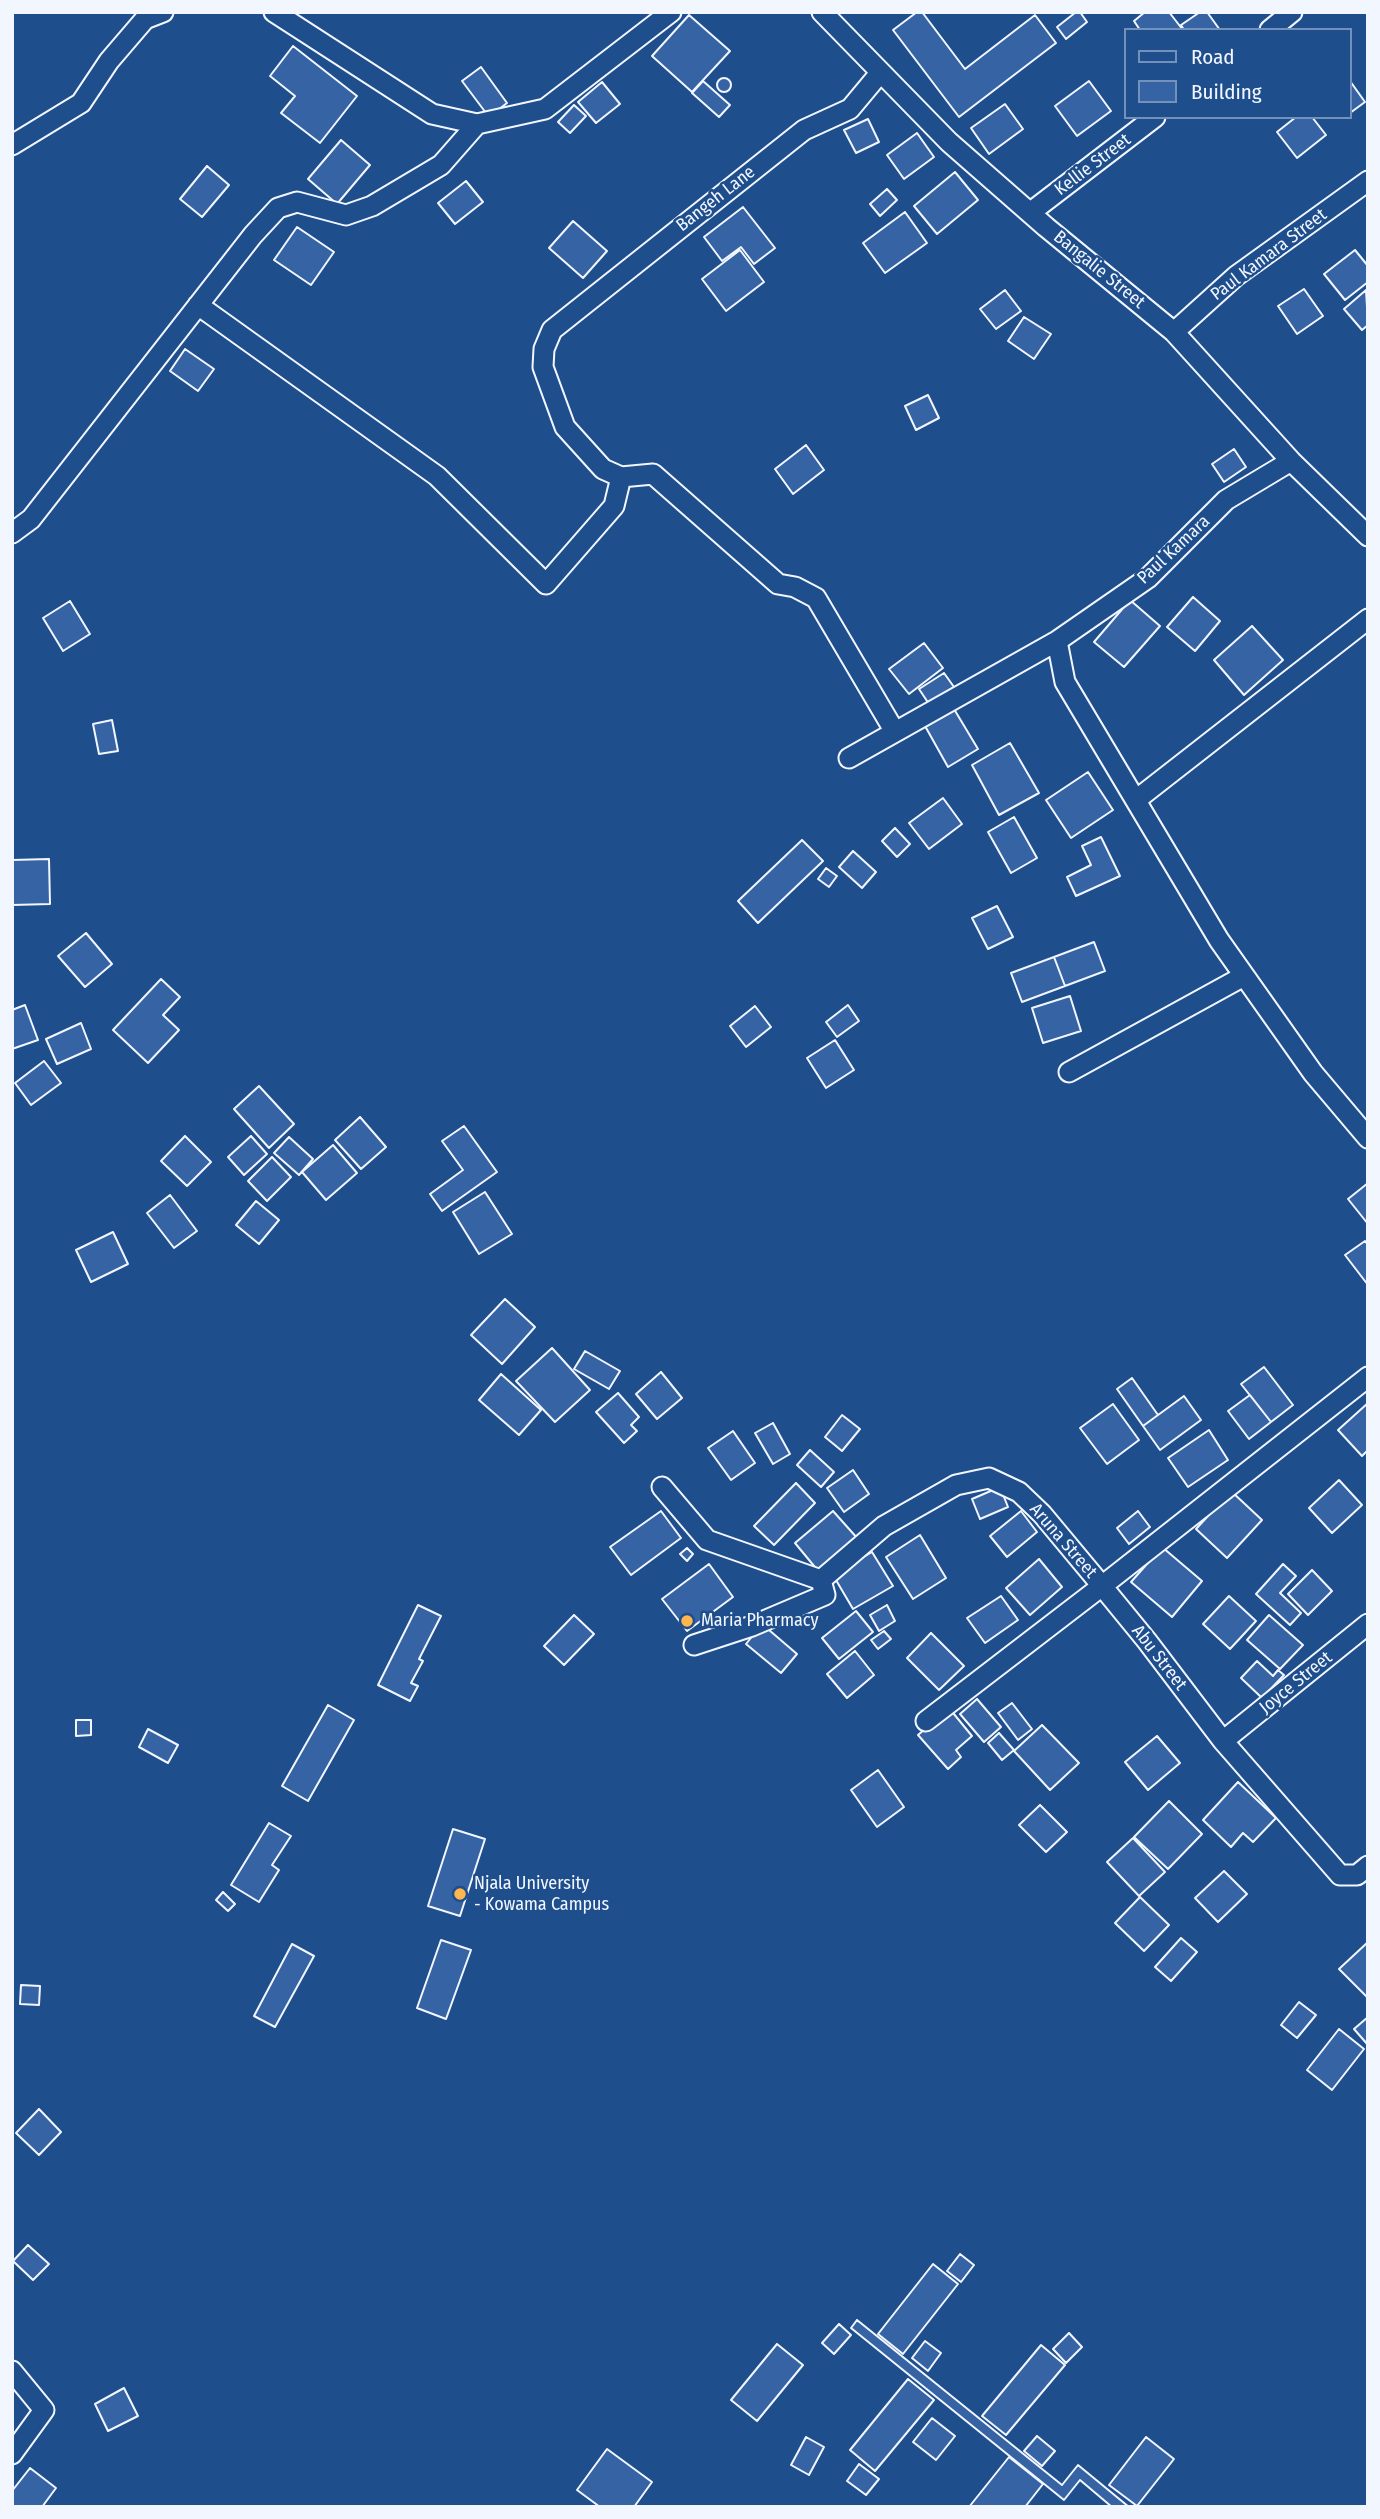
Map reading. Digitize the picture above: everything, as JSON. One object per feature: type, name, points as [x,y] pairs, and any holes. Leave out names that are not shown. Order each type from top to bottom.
[{"type":"street","points":[[12,145],[81,103],[109,61],[145,19],[163,12]]},
{"type":"street","points":[[274,12],[432,114],[478,124],[545,109],[671,12]]},
{"type":"street","name":"Bangalie Street","points":[[822,12],[949,142],[1174,332],[1292,461],[1368,536]]},
{"type":"street","points":[[1272,28],[1292,12]]},
{"type":"street","name":"Bangeh Lane","points":[[621,477],[603,469],[565,427],[543,367],[544,349],[552,330],[804,130],[850,109],[880,73]]},
{"type":"street","name":"Kellie Street","points":[[1031,212],[1153,119]]},
{"type":"street","points":[[12,533],[31,519],[253,235],[278,208],[297,202],[346,215],[372,206],[441,165],[478,124]]},
{"type":"street","name":"Paul Kamara Street","points":[[1174,332],[1236,276],[1368,181]]},
{"type":"street","points":[[198,305],[437,476],[545,584],[614,506],[621,477],[653,474],[778,584],[795,587],[816,598],[895,732]]},
{"type":"street","name":"Paul Kamara","points":[[849,758],[1057,641],[1148,578],[1226,500],[1292,461]]},
{"type":"street","points":[[1136,800],[1368,619]]},
{"type":"street","points":[[1057,641],[1065,682],[1219,940],[1312,1073],[1368,1138]]},
{"type":"street","points":[[1069,1072],[1244,976]]},
{"type":"street","name":"Aruna Street","points":[[694,1645],[752,1626],[823,1588],[884,1526],[956,1485],[989,1478],[1018,1492],[1042,1514],[1102,1586],[1368,1377]]},
{"type":"street","points":[[662,1487],[707,1540],[823,1588]]},
{"type":"street","points":[[926,1721],[1102,1586]]},
{"type":"street","name":"Abu Street","points":[[1102,1586],[1223,1741],[1340,1875],[1357,1875],[1368,1866]]},
{"type":"street","name":"Joyce Street","points":[[1223,1741],[1368,1624]]},
{"type":"street","points":[[12,2371],[44,2410],[12,2454]]},
{"type":"building","points":[[917,12],[922,12],[965,69],[1035,15],[1056,43],[959,117],[893,30]]},
{"type":"building","points":[[1076,12],[1080,12],[1087,22],[1066,39],[1057,27]]},
{"type":"building","points":[[1145,12],[1169,12],[1181,28],[1139,28],[1134,21]]},
{"type":"building","points":[[1200,12],[1207,12],[1219,28],[1183,28],[1181,25]]},
{"type":"building","points":[[689,15],[730,51],[692,92],[652,56]]},
{"type":"building","points":[[293,46],[357,96],[320,143],[281,113],[295,96],[270,76]]},
{"type":"building","points":[[481,67],[507,103],[489,117],[462,81]]},
{"type":"building","points":[[724,78],[729,80],[729,90],[724,92],[719,90],[717,85],[719,80]]},
{"type":"building","points":[[703,81],[730,105],[719,117],[692,93]]},
{"type":"building","points":[[1089,81],[1111,111],[1077,136],[1055,106]]},
{"type":"building","points":[[602,82],[620,104],[596,123],[578,102]]},
{"type":"building","points":[[1352,84],[1365,102],[1352,112]]},
{"type":"building","points":[[1005,104],[1023,129],[989,154],[971,128]]},
{"type":"building","points":[[574,105],[586,116],[570,133],[558,122]]},
{"type":"building","points":[[868,119],[879,142],[856,153],[844,130]]},
{"type":"building","points":[[1293,119],[1314,119],[1326,135],[1297,158],[1277,132]]},
{"type":"building","points":[[917,133],[934,157],[904,179],[887,155]]},
{"type":"building","points":[[341,140],[370,165],[337,204],[308,179]]},
{"type":"building","points":[[207,166],[229,185],[202,217],[180,199]]},
{"type":"building","points":[[955,172],[978,200],[937,234],[914,206]]},
{"type":"building","points":[[466,181],[483,202],[455,224],[438,203]]},
{"type":"building","points":[[887,189],[897,200],[880,216],[870,204]]},
{"type":"building","points":[[743,207],[775,248],[754,264],[741,247],[722,261],[704,237]]},
{"type":"building","points":[[905,212],[927,243],[885,273],[863,243]]},
{"type":"building","points":[[573,221],[607,251],[583,278],[549,248]]},
{"type":"building","points":[[297,227],[334,252],[311,285],[274,260]]},
{"type":"building","points":[[740,250],[764,282],[726,311],[702,279]]},
{"type":"building","points":[[1355,250],[1368,266],[1368,282],[1345,300],[1324,274]]},
{"type":"building","points":[[1304,289],[1323,316],[1297,334],[1278,306]]},
{"type":"building","points":[[1005,290],[1021,311],[996,329],[980,309]]},
{"type":"building","points":[[1366,290],[1368,325],[1362,330],[1344,309]]},
{"type":"building","points":[[1024,317],[1051,334],[1034,359],[1008,341]]},
{"type":"building","points":[[185,349],[214,369],[198,391],[170,371]]},
{"type":"building","points":[[928,395],[939,418],[916,430],[905,406]]},
{"type":"building","points":[[806,445],[824,470],[793,494],[775,469]]},
{"type":"building","points":[[1234,449],[1246,467],[1224,482],[1212,464]]},
{"type":"building","points":[[1193,597],[1220,621],[1195,651],[1167,627]]},
{"type":"building","points":[[1130,600],[1160,626],[1124,667],[1094,642]]},
{"type":"building","points":[[70,601],[90,634],[63,651],[43,618]]},
{"type":"building","points":[[1252,626],[1283,660],[1244,695],[1214,660]]},
{"type":"building","points":[[924,643],[943,668],[909,694],[889,669]]},
{"type":"building","points":[[944,673],[954,687],[929,704],[919,689]]},
{"type":"building","points":[[954,709],[978,749],[948,767],[925,726]]},
{"type":"building","points":[[112,720],[118,751],[99,754],[93,724]]},
{"type":"building","points":[[1010,743],[1039,793],[999,815],[972,765]]},
{"type":"building","points":[[1088,772],[1113,810],[1071,838],[1046,800]]},
{"type":"building","points":[[943,798],[962,824],[929,849],[909,823]]},
{"type":"building","points":[[1014,817],[1037,858],[1011,873],[988,832]]},
{"type":"building","points":[[895,828],[910,844],[897,857],[882,841]]},
{"type":"building","points":[[1101,837],[1120,876],[1076,896],[1067,877],[1091,865],[1082,846]]},
{"type":"building","points":[[802,840],[823,861],[758,923],[738,901]]},
{"type":"building","points":[[853,851],[876,872],[862,888],[839,867]]},
{"type":"building","points":[[49,859],[50,904],[12,905],[12,860]]},
{"type":"building","points":[[826,868],[837,876],[829,887],[818,879]]},
{"type":"building","points":[[997,906],[1013,937],[988,949],[972,918]]},
{"type":"building","points":[[86,933],[112,964],[85,987],[58,956]]},
{"type":"building","points":[[1094,942],[1105,971],[1065,986],[1054,957]]},
{"type":"building","points":[[1054,957],[1065,986],[1022,1002],[1011,973]]},
{"type":"building","points":[[161,979],[180,997],[163,1015],[179,1030],[148,1063],[113,1030]]},
{"type":"building","points":[[1070,996],[1081,1031],[1043,1043],[1032,1008]]},
{"type":"building","points":[[25,1005],[38,1040],[12,1049],[12,1010]]},
{"type":"building","points":[[848,1005],[859,1021],[837,1037],[826,1022]]},
{"type":"building","points":[[755,1006],[771,1027],[746,1047],[730,1026]]},
{"type":"building","points":[[81,1023],[91,1049],[57,1064],[46,1039]]},
{"type":"building","points":[[835,1040],[854,1070],[826,1088],[807,1058]]},
{"type":"building","points":[[44,1061],[61,1083],[31,1105],[15,1083]]},
{"type":"building","points":[[259,1086],[294,1124],[269,1148],[234,1109]]},
{"type":"building","points":[[360,1117],[386,1147],[361,1169],[335,1140]]},
{"type":"building","points":[[464,1126],[497,1172],[442,1211],[430,1194],[463,1170],[442,1141]]},
{"type":"building","points":[[185,1136],[211,1162],[187,1186],[161,1161]]},
{"type":"building","points":[[251,1136],[267,1154],[244,1175],[228,1157]]},
{"type":"building","points":[[289,1137],[313,1159],[299,1175],[274,1153]]},
{"type":"building","points":[[333,1145],[357,1173],[326,1200],[302,1172]]},
{"type":"building","points":[[272,1157],[291,1177],[267,1201],[248,1181]]},
{"type":"building","points":[[1368,1183],[1368,1224],[1348,1199]]},
{"type":"building","points":[[485,1192],[512,1234],[479,1254],[453,1212]]},
{"type":"building","points":[[170,1195],[197,1231],[174,1248],[147,1213]]},
{"type":"building","points":[[256,1201],[279,1220],[259,1244],[236,1225]]},
{"type":"building","points":[[113,1232],[128,1264],[91,1282],[76,1250]]},
{"type":"building","points":[[1365,1241],[1368,1245],[1368,1285],[1345,1255]]},
{"type":"building","points":[[505,1299],[535,1327],[502,1364],[471,1335]]},
{"type":"building","points":[[552,1348],[590,1390],[555,1422],[516,1381]]},
{"type":"building","points":[[585,1351],[620,1371],[609,1389],[574,1369]]},
{"type":"building","points":[[1264,1367],[1293,1405],[1271,1422],[1241,1384]]},
{"type":"building","points":[[661,1372],[682,1398],[657,1419],[636,1394]]},
{"type":"building","points":[[501,1374],[541,1410],[519,1435],[479,1400]]},
{"type":"building","points":[[1132,1378],[1158,1415],[1143,1426],[1117,1389]]},
{"type":"building","points":[[618,1393],[639,1417],[631,1425],[637,1431],[624,1443],[596,1412]]},
{"type":"building","points":[[1250,1395],[1271,1422],[1249,1439],[1228,1411]]},
{"type":"building","points":[[1184,1396],[1201,1420],[1160,1450],[1143,1426]]},
{"type":"building","points":[[1368,1403],[1368,1450],[1362,1456],[1338,1430]]},
{"type":"building","points":[[1113,1404],[1139,1440],[1107,1464],[1080,1428]]},
{"type":"building","points":[[842,1415],[860,1429],[842,1451],[825,1437]]},
{"type":"building","points":[[773,1423],[790,1454],[773,1464],[755,1433]]},
{"type":"building","points":[[1209,1430],[1228,1460],[1188,1487],[1168,1458]]},
{"type":"building","points":[[733,1431],[755,1463],[731,1480],[708,1448]]},
{"type":"building","points":[[810,1450],[834,1472],[821,1487],[797,1465]]},
{"type":"building","points":[[853,1470],[869,1494],[844,1512],[827,1488]]},
{"type":"building","points":[[1339,1480],[1362,1505],[1332,1533],[1309,1508]]},
{"type":"building","points":[[796,1483],[815,1503],[774,1545],[754,1526]]},
{"type":"building","points":[[1000,1487],[1008,1507],[980,1519],[972,1499]]},
{"type":"building","points":[[1231,1491],[1262,1520],[1227,1558],[1196,1529]]},
{"type":"building","points":[[661,1511],[681,1538],[631,1575],[610,1547]]},
{"type":"building","points":[[833,1511],[858,1539],[819,1572],[795,1543]]},
{"type":"building","points":[[1021,1511],[1037,1532],[1007,1557],[990,1536]]},
{"type":"building","points":[[1138,1511],[1150,1527],[1129,1544],[1117,1528]]},
{"type":"building","points":[[920,1535],[946,1578],[913,1599],[886,1557]]},
{"type":"building","points":[[1162,1547],[1202,1581],[1172,1617],[1131,1582]]},
{"type":"building","points":[[687,1548],[693,1554],[687,1561],[680,1554]]},
{"type":"building","points":[[872,1552],[893,1586],[853,1609],[833,1575]]},
{"type":"building","points":[[1039,1559],[1062,1587],[1030,1615],[1006,1588]]},
{"type":"building","points":[[709,1564],[733,1597],[687,1631],[662,1599]]},
{"type":"building","points":[[1283,1564],[1296,1576],[1280,1593],[1301,1613],[1290,1625],[1256,1594]]},
{"type":"building","points":[[1312,1570],[1332,1591],[1308,1615],[1288,1594]]},
{"type":"building","points":[[1001,1596],[1018,1620],[985,1643],[967,1618]]},
{"type":"building","points":[[1229,1596],[1256,1621],[1230,1649],[1203,1624]]},
{"type":"building","points":[[418,1605],[441,1616],[419,1659],[423,1661],[411,1683],[418,1686],[410,1701],[378,1685]]},
{"type":"building","points":[[887,1605],[895,1621],[879,1631],[870,1615]]},
{"type":"building","points":[[856,1611],[873,1632],[839,1659],[822,1638]]},
{"type":"building","points":[[574,1615],[594,1634],[564,1665],[544,1646]]},
{"type":"building","points":[[1269,1615],[1303,1645],[1280,1669],[1247,1640]]},
{"type":"building","points":[[762,1624],[797,1654],[781,1673],[746,1644]]},
{"type":"building","points":[[884,1631],[891,1639],[878,1649],[871,1640]]},
{"type":"building","points":[[931,1633],[964,1666],[939,1690],[907,1658]]},
{"type":"building","points":[[855,1651],[874,1675],[847,1698],[827,1674]]},
{"type":"building","points":[[1257,1661],[1273,1676],[1278,1670],[1284,1675],[1262,1698],[1241,1678]]},
{"type":"building","points":[[977,1699],[1001,1727],[984,1742],[960,1714]]},
{"type":"building","points":[[1012,1703],[1032,1729],[1018,1740],[998,1713]]},
{"type":"building","points":[[328,1705],[354,1720],[308,1801],[282,1786]]},
{"type":"building","points":[[949,1708],[972,1736],[956,1750],[961,1757],[948,1769],[918,1735]]},
{"type":"building","points":[[76,1720],[91,1720],[91,1735],[76,1736]]},
{"type":"building","points":[[1042,1725],[1079,1763],[1050,1790],[1014,1751]]},
{"type":"building","points":[[148,1729],[178,1745],[168,1763],[139,1747]]},
{"type":"building","points":[[999,1733],[1014,1750],[1002,1760],[988,1743]]},
{"type":"building","points":[[1157,1736],[1180,1763],[1148,1790],[1125,1762]]},
{"type":"building","points":[[878,1770],[904,1807],[877,1827],[851,1790]]},
{"type":"building","points":[[1238,1782],[1276,1818],[1253,1842],[1243,1833],[1231,1847],[1203,1820]]},
{"type":"building","points":[[1169,1801],[1202,1834],[1168,1869],[1134,1837]]},
{"type":"building","points":[[1040,1805],[1067,1832],[1046,1852],[1019,1825]]},
{"type":"building","points":[[269,1823],[291,1836],[272,1865],[279,1870],[259,1902],[231,1885]]},
{"type":"building","points":[[453,1829],[485,1839],[460,1916],[428,1906]]},
{"type":"building","points":[[1133,1838],[1165,1872],[1139,1896],[1107,1862]]},
{"type":"building","points":[[1224,1871],[1247,1894],[1218,1922],[1195,1898]]},
{"type":"building","points":[[223,1892],[235,1904],[228,1911],[216,1900]]},
{"type":"building","points":[[1140,1897],[1169,1925],[1144,1951],[1115,1923]]},
{"type":"building","points":[[1181,1938],[1197,1952],[1171,1981],[1155,1967]]},
{"type":"building","points":[[441,1940],[471,1950],[446,2019],[417,2008]]},
{"type":"building","points":[[1368,1942],[1368,1998],[1339,1969]]},
{"type":"building","points":[[292,1944],[314,1956],[275,2027],[254,2016]]},
{"type":"building","points":[[21,1985],[40,1986],[39,2005],[20,2004]]},
{"type":"building","points":[[1299,2002],[1316,2015],[1297,2038],[1281,2025]]},
{"type":"building","points":[[1368,2017],[1368,2045],[1354,2029]]},
{"type":"building","points":[[1339,2029],[1364,2049],[1332,2090],[1307,2070]]},
{"type":"building","points":[[39,2109],[61,2132],[39,2155],[16,2133]]},
{"type":"building","points":[[28,2245],[49,2264],[33,2280],[13,2261]]},
{"type":"building","points":[[960,2254],[974,2265],[961,2282],[947,2271]]},
{"type":"building","points":[[933,2264],[958,2284],[903,2354],[878,2334]]},
{"type":"building","points":[[857,2320],[1062,2485],[1078,2465],[1129,2507],[1112,2507],[1080,2480],[1064,2500],[851,2328]]},
{"type":"building","points":[[839,2324],[851,2335],[834,2354],[822,2343]]},
{"type":"building","points":[[1069,2333],[1082,2347],[1066,2363],[1053,2349]]},
{"type":"building","points":[[925,2341],[941,2353],[928,2371],[912,2358]]},
{"type":"building","points":[[777,2344],[803,2365],[757,2421],[731,2400]]},
{"type":"building","points":[[1041,2345],[1065,2365],[1006,2435],[982,2416]]},
{"type":"building","points":[[908,2379],[934,2400],[875,2471],[850,2450]]},
{"type":"building","points":[[124,2388],[138,2416],[108,2431],[95,2404]]},
{"type":"building","points":[[932,2418],[955,2436],[936,2460],[913,2442]]},
{"type":"building","points":[[1037,2436],[1055,2451],[1042,2466],[1024,2451]]},
{"type":"building","points":[[806,2437],[824,2447],[809,2475],[791,2465]]},
{"type":"building","points":[[1146,2437],[1174,2459],[1137,2506],[1109,2485]]},
{"type":"building","points":[[607,2449],[652,2482],[634,2507],[600,2507],[577,2490]]},
{"type":"building","points":[[1009,2457],[1043,2484],[1025,2507],[969,2507]]},
{"type":"building","points":[[859,2464],[879,2479],[866,2495],[847,2481]]},
{"type":"building","points":[[30,2468],[56,2488],[42,2507],[12,2507],[12,2491]]},
{"type":"place","name":"Maria Pharmacy","points":[[687,1621]]},
{"type":"place","name":"Njala University - Kowama Campus","points":[[460,1894]]}]
